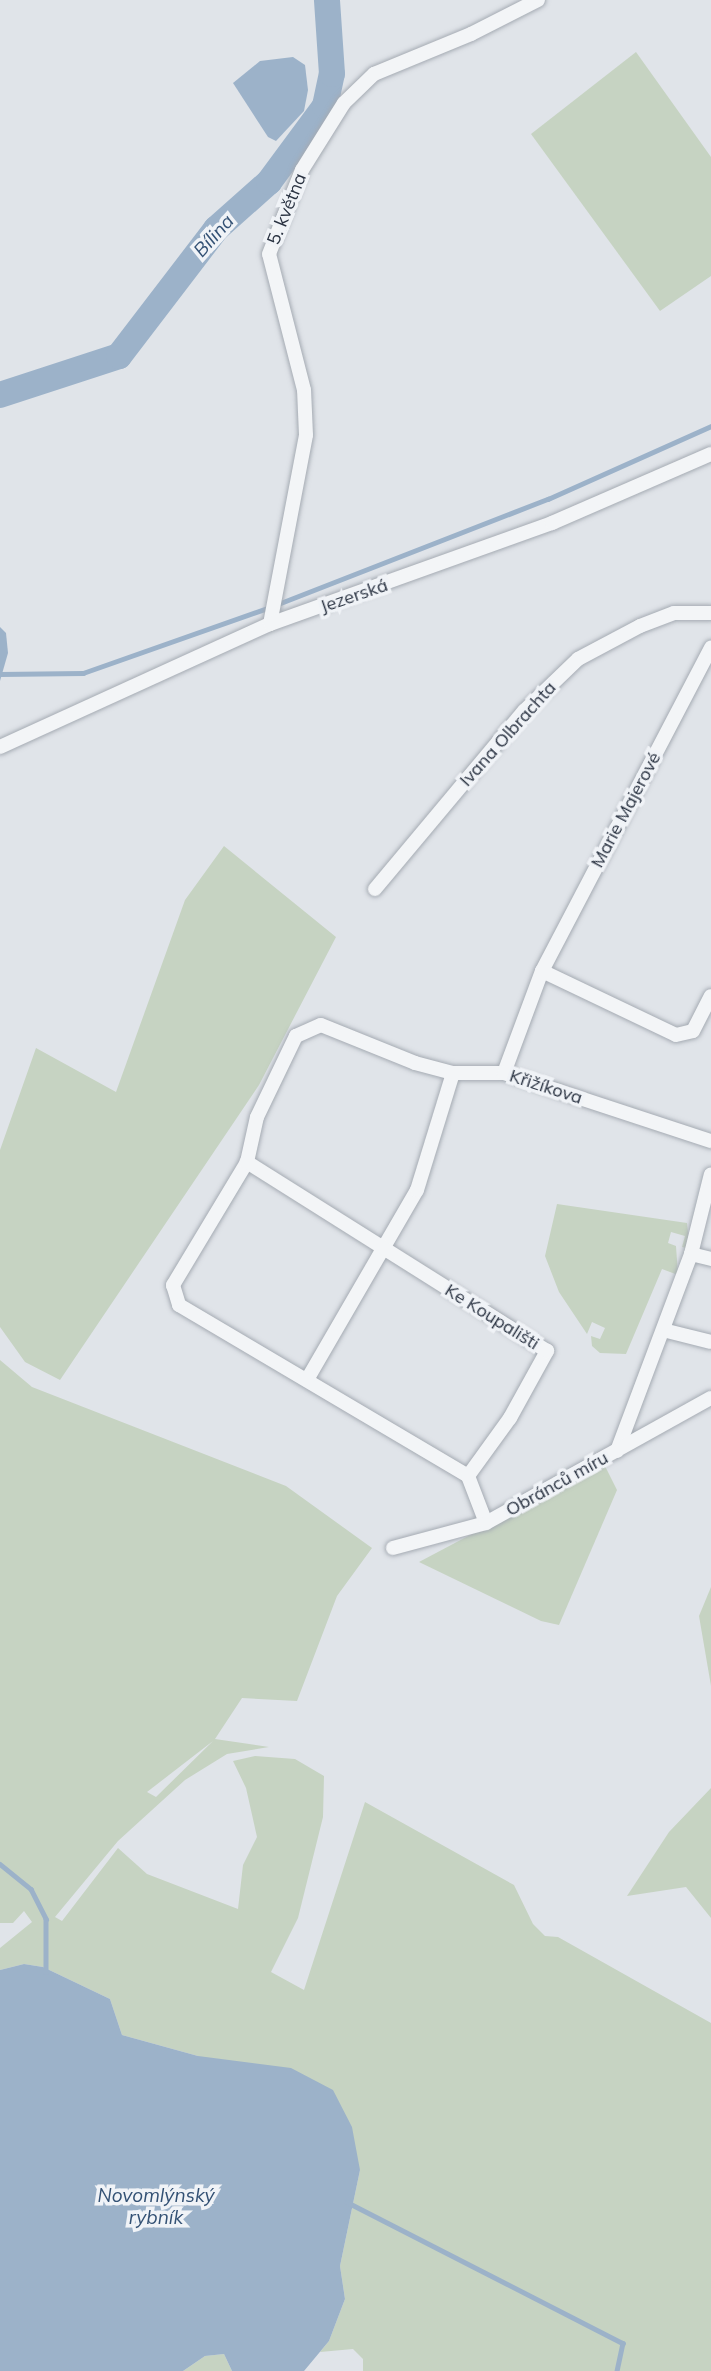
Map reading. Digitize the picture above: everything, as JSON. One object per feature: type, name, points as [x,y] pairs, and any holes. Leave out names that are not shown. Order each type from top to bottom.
[{"type":"street","name":"5. května","points":[[270,624],[306,435],[304,390],[269,254],[302,170],[344,103],[373,74],[471,34],[538,0]]},
{"type":"street","name":"Jezerská","points":[[0,747],[270,624],[552,523],[711,454]]},
{"type":"street","name":"Ivana Olbrachta","points":[[375,889],[524,711],[578,659],[674,613],[711,612]]},
{"type":"street","name":"Marie Majerové","points":[[504,1073],[542,971],[711,648]]},
{"type":"street","points":[[542,971],[676,1035],[693,1031],[711,996]]},
{"type":"street","name":"Křižíkova","points":[[247,1162],[257,1117],[299,1032],[321,1026],[453,1073],[504,1073],[711,1141]]},
{"type":"street","points":[[308,1378],[417,1190],[453,1073]]},
{"type":"street","points":[[247,1162],[173,1284],[174,1296],[179,1305],[308,1378],[323,1394],[468,1476],[486,1523]]},
{"type":"street","name":"Ke Koupališti","points":[[247,1162],[547,1351],[510,1418],[468,1476]]},
{"type":"street","points":[[617,1451],[691,1254],[711,1174]]},
{"type":"street","points":[[691,1254],[711,1259]]},
{"type":"street","points":[[663,1330],[711,1342]]},
{"type":"street","name":"Obránců míru","points":[[394,1548],[486,1523],[711,1398]]},
{"type":"green space","points":[[636,52],[711,157],[711,276],[660,311],[531,134]]},
{"type":"green space","points":[[224,846],[336,937],[259,1085],[60,1380],[25,1362],[0,1327],[0,1150],[36,1048],[116,1092],[185,900]]},
{"type":"green space","points":[[557,1204],[687,1223],[690,1249],[682,1247],[685,1236],[671,1232],[668,1243],[676,1246],[678,1275],[662,1269],[626,1354],[600,1353],[592,1346],[591,1336],[600,1339],[605,1328],[592,1322],[587,1334],[559,1292],[545,1256]]},
{"type":"green space","points":[[0,1360],[32,1387],[286,1486],[372,1548],[337,1596],[297,1701],[242,1698],[215,1739],[269,1747],[227,1754],[185,1780],[118,1841],[55,1917],[62,1921],[118,1848],[147,1874],[238,1909],[243,1865],[257,1837],[246,1788],[233,1761],[255,1756],[295,1759],[324,1776],[323,1817],[298,1918],[271,1972],[304,1990],[365,1802],[514,1885],[533,1924],[545,1936],[558,1937],[711,2023],[711,2371],[363,2371],[363,2359],[353,2349],[320,2352],[329,2341],[345,2299],[340,2266],[360,2170],[198,2056],[122,2035],[110,1999],[43,1967],[24,1964],[0,1970],[0,1948],[32,1922],[24,1911],[13,1923],[0,1923]],"holes":[[[213,1741],[156,1797],[147,1792]]]},
{"type":"green space","points":[[604,1464],[617,1490],[559,1625],[541,1621],[419,1562]]},
{"type":"green space","points":[[711,1587],[711,1686],[699,1616]]},
{"type":"green space","points":[[711,1788],[711,1918],[686,1887],[627,1896],[669,1832]]},
{"type":"green space","points":[[224,2354],[232,2371],[183,2371],[205,2356]]},
{"type":"water","points":[[293,57],[305,65],[308,90],[304,111],[276,141],[268,137],[233,83],[260,61]]},
{"type":"water","points":[[0,627],[6,633],[8,653],[0,681]]},
{"type":"water","name":"Novomlýnský rybník","points":[[24,1964],[43,1967],[110,1999],[122,2035],[198,2056],[291,2068],[333,2090],[352,2127],[360,2170],[340,2266],[345,2299],[329,2341],[304,2371],[232,2371],[224,2354],[205,2356],[183,2371],[0,2371],[0,1970]]},
{"type":"waterway","name":"Bílina","points":[[0,395],[119,356],[216,229],[269,182],[325,106],[332,74],[327,0]]},
{"type":"waterway","points":[[278,604],[548,499],[711,426]]},
{"type":"waterway","points":[[0,674],[83,673],[270,607]]},
{"type":"waterway","points":[[0,1864],[31,1889],[46,1919],[46,1972]]},
{"type":"waterway","points":[[347,2202],[623,2343],[617,2371]]}]
